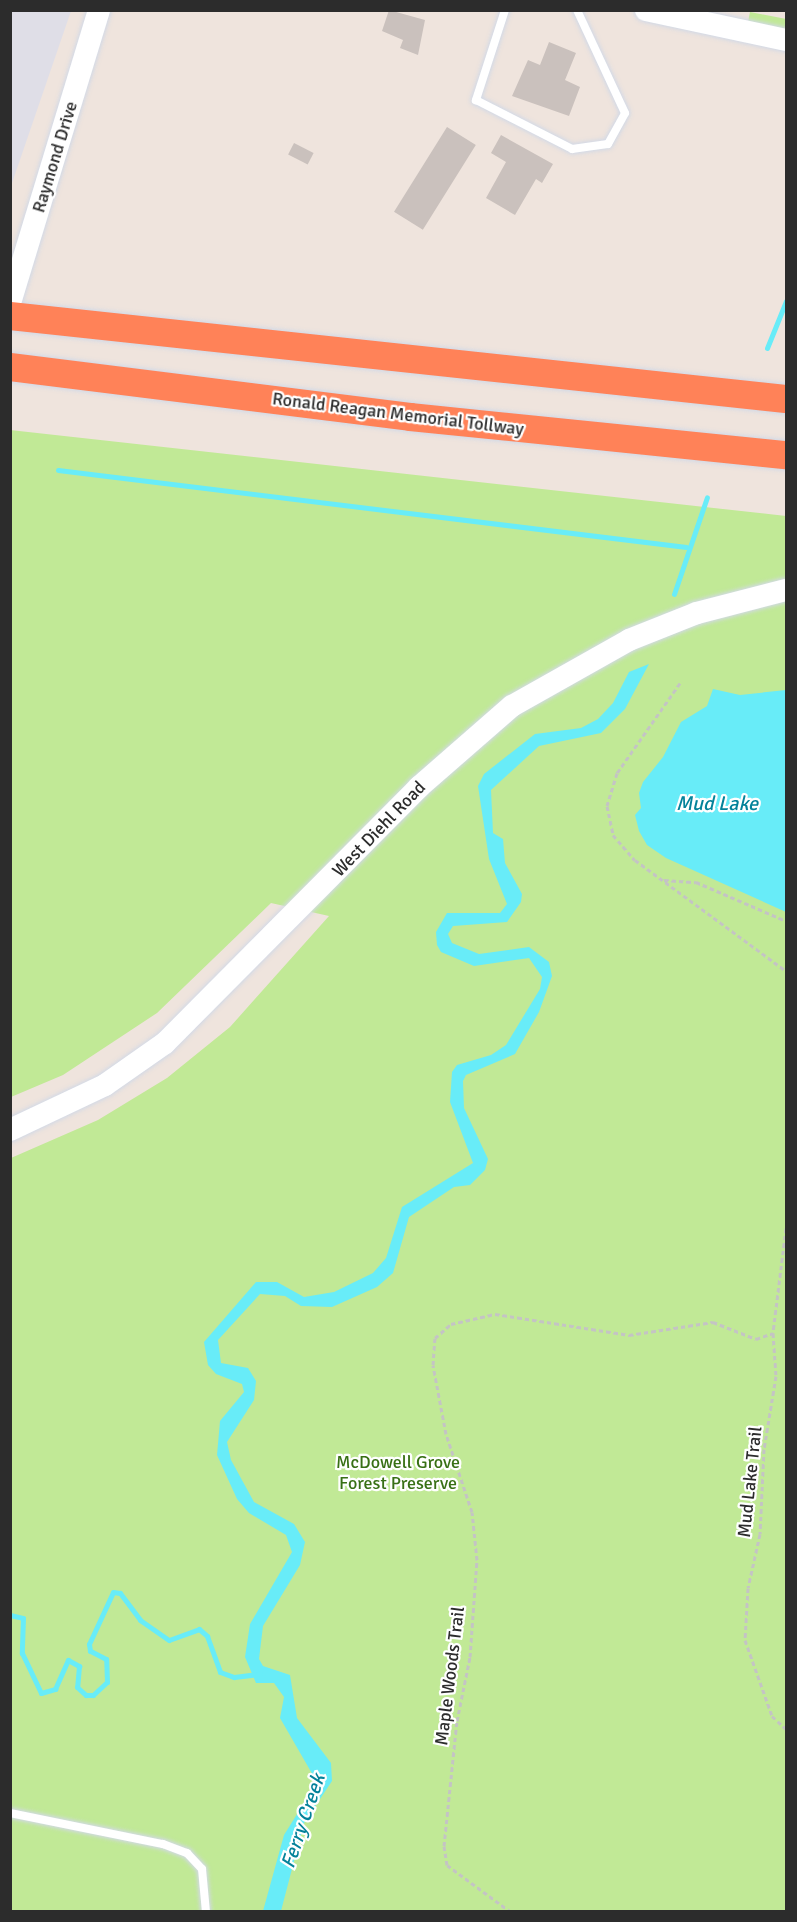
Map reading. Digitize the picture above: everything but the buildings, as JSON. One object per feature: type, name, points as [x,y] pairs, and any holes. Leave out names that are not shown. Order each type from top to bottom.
[{"type":"highway","points":[[10,316],[786,399]]},
{"type":"highway","name":"Ronald Reagan Memorial Tollway","points":[[10,367],[410,417],[786,455]]},
{"type":"street","name":"Raymond Drive","points":[[10,303],[99,10]]},
{"type":"street","points":[[646,10],[786,40]]},
{"type":"street","name":"West Diehl Road","points":[[10,1130],[105,1085],[165,1043],[419,787],[513,706],[629,640],[698,613],[786,590]]},
{"type":"lane","points":[[505,10],[476,100],[572,149],[608,144],[625,113],[578,10]]},
{"type":"lane","points":[[10,1813],[163,1844],[187,1853],[202,1869],[206,1911]]},
{"type":"path","points":[[680,683],[616,773],[607,806],[613,835],[662,880],[786,971]]},
{"type":"path","points":[[662,880],[696,882],[786,921]]},
{"type":"path","name":"Mud Lake Trail","points":[[786,1228],[773,1333],[776,1376],[764,1449],[760,1534],[748,1588],[745,1640],[772,1716],[786,1729]]},
{"type":"path","name":"Maple Woods Trail","points":[[511,1911],[447,1865],[445,1856],[457,1721],[470,1658],[477,1560],[472,1512],[446,1434],[433,1365],[435,1338],[451,1324],[495,1314],[629,1335],[713,1322],[756,1339],[773,1333]]},
{"type":"shaded area","points":[[10,11],[71,11],[11,186]]},
{"type":"green space","points":[[750,12],[786,19],[784,29],[748,22]]},
{"type":"green space","name":"McDowell Grove Forest Preserve","points":[[10,430],[786,516],[786,1911],[11,1911],[11,1158],[98,1120],[167,1078],[230,1027],[329,916],[271,903],[157,1013],[63,1075],[11,1097]]},
{"type":"water","points":[[649,664],[625,709],[601,733],[539,746],[491,790],[493,833],[503,839],[505,863],[522,894],[521,902],[507,922],[453,926],[448,934],[452,943],[479,954],[529,947],[549,962],[552,976],[539,1012],[515,1054],[466,1075],[463,1081],[464,1108],[488,1159],[485,1170],[470,1185],[454,1187],[409,1217],[393,1273],[377,1287],[332,1307],[301,1306],[285,1296],[260,1294],[218,1340],[221,1363],[248,1368],[256,1381],[254,1400],[227,1442],[231,1460],[254,1502],[294,1524],[305,1542],[300,1565],[263,1626],[259,1659],[263,1666],[290,1675],[297,1718],[331,1763],[332,1781],[304,1823],[281,1911],[263,1911],[284,1835],[314,1787],[314,1777],[280,1718],[284,1697],[274,1683],[256,1683],[245,1657],[250,1624],[292,1552],[286,1535],[249,1513],[237,1499],[217,1455],[220,1421],[244,1392],[242,1384],[216,1374],[208,1365],[204,1342],[256,1282],[277,1282],[304,1297],[334,1292],[373,1273],[386,1258],[402,1207],[473,1163],[450,1102],[452,1072],[457,1065],[491,1055],[506,1045],[540,989],[542,977],[529,958],[474,966],[441,952],[437,945],[436,932],[447,913],[500,913],[507,904],[489,859],[478,786],[484,774],[535,734],[581,728],[598,719],[613,703],[629,672]]},
{"type":"water","name":"Mud Lake","points":[[713,689],[740,695],[786,690],[786,912],[666,858],[647,845],[639,831],[635,815],[641,808],[639,793],[643,782],[663,757],[681,722],[707,706]]},
{"type":"waterway","name":"Ferry Creek","points":[[767,348],[786,301]]},
{"type":"waterway","points":[[58,470],[686,547]]},
{"type":"waterway","name":"Ferry Creek","points":[[674,594],[707,497]]},
{"type":"waterway","points":[[10,1615],[23,1618],[22,1653],[41,1693],[55,1689],[68,1660],[79,1666],[77,1687],[86,1695],[93,1695],[107,1682],[106,1659],[90,1651],[89,1644],[113,1592],[120,1593],[140,1620],[169,1640],[199,1629],[207,1636],[220,1672],[234,1677],[260,1674]]}]
